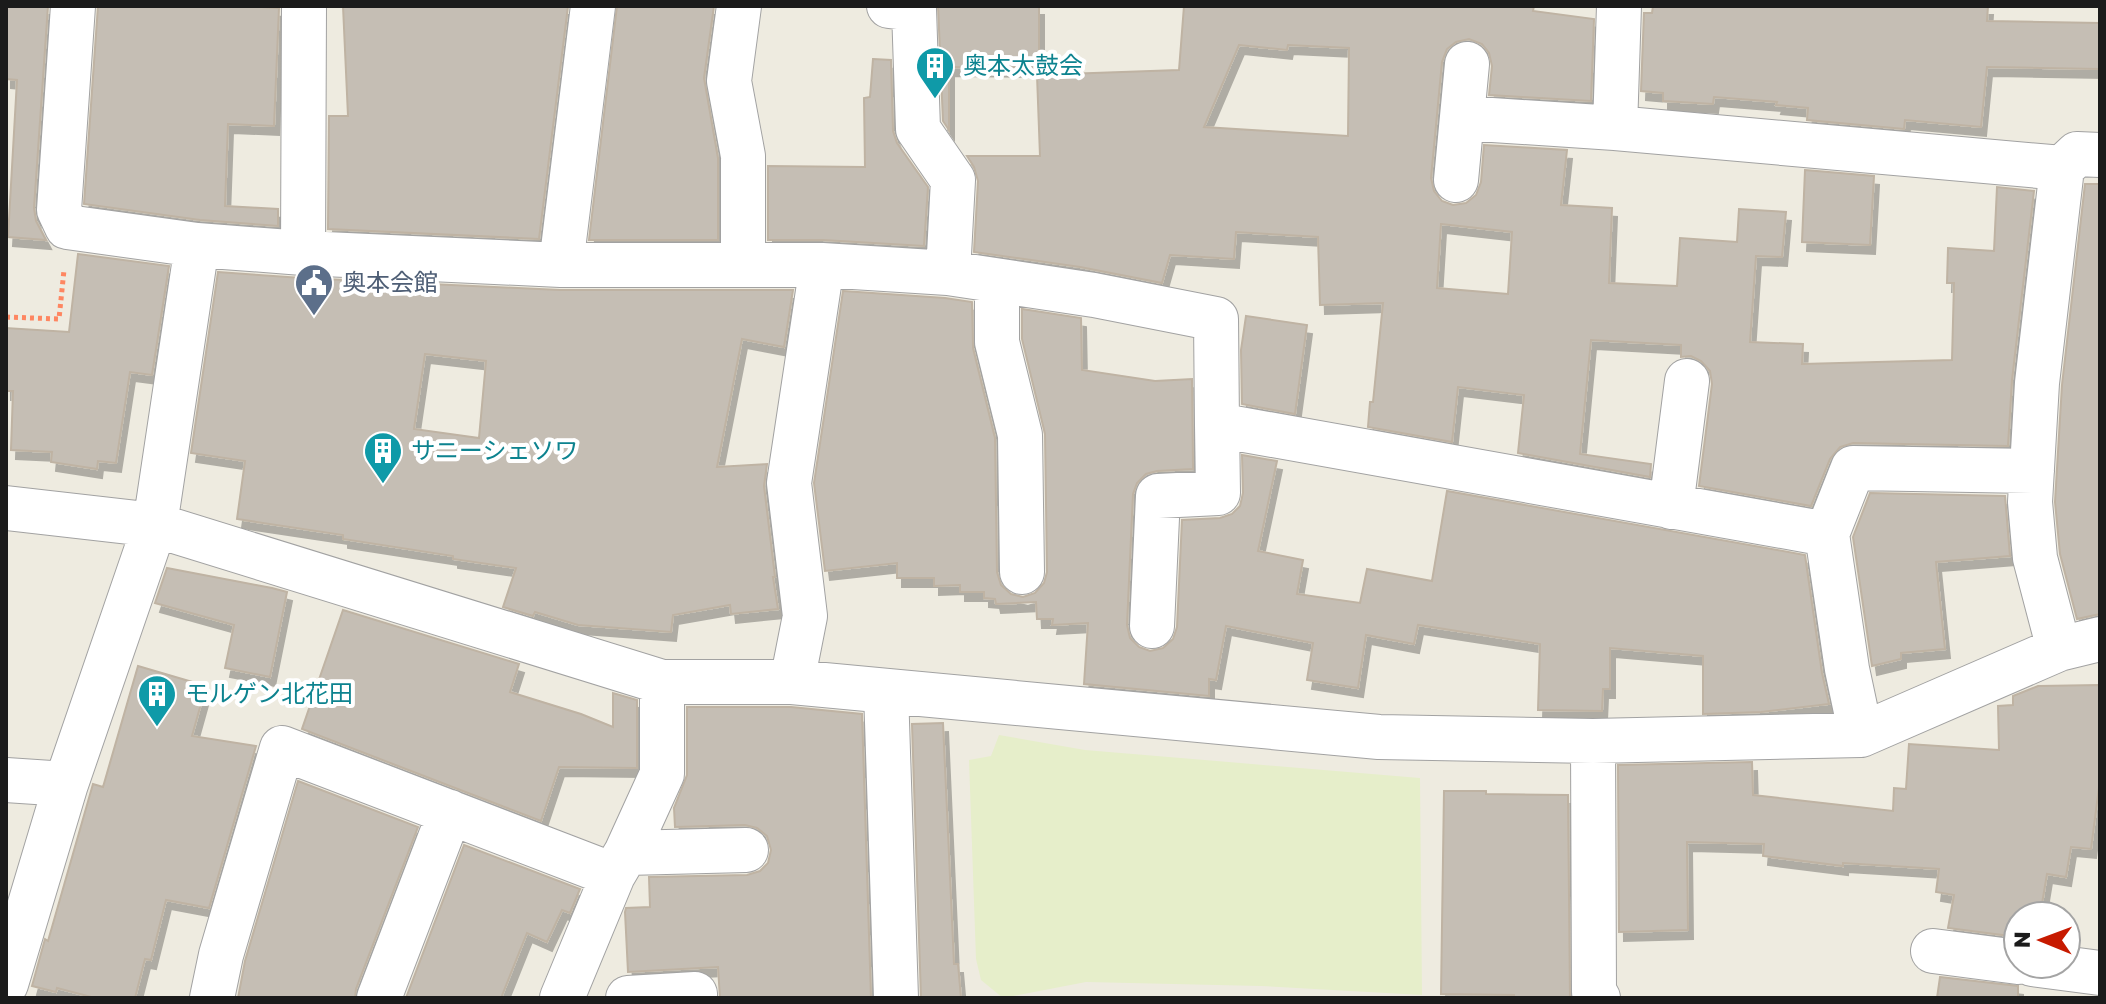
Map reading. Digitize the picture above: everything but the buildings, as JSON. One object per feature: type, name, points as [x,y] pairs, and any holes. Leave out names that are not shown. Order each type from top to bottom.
[{"type":"street","points":[[73,6],[59,210],[67,227],[197,245],[303,253],[561,265],[822,265],[948,273],[1094,295],[1216,319],[1218,493],[1158,496],[1152,626]]},
{"type":"street","points":[[303,253],[304,6]]},
{"type":"street","points":[[561,265],[593,6]]},
{"type":"street","points":[[739,6],[729,81],[743,156],[743,264]]},
{"type":"street","points":[[887,6],[914,9],[918,129],[953,180],[948,273]]},
{"type":"street","points":[[1615,128],[1619,6]]},
{"type":"street","points":[[1456,180],[1467,64]]},
{"type":"street","points":[[6,508],[155,525],[662,682],[792,682],[1379,737],[1593,741],[1861,735],[2080,644],[2035,558],[2030,502],[2037,383],[2081,162],[1462,118]]},
{"type":"street","points":[[6,984],[66,784],[155,525],[197,245]]},
{"type":"street","points":[[792,682],[805,616],[789,483],[822,265]]},
{"type":"street","points":[[997,281],[997,342],[1020,435],[1022,572]]},
{"type":"street","points":[[1671,507],[1687,381]]},
{"type":"street","points":[[1217,425],[1827,534]]},
{"type":"street","points":[[1861,735],[1847,669],[1827,534],[1853,468],[2032,471]]},
{"type":"street","points":[[620,998],[565,991],[662,774],[662,682]]},
{"type":"street","points":[[886,691],[896,998]]},
{"type":"street","points":[[1593,741],[1594,992],[1598,998]]},
{"type":"street","points":[[212,998],[221,955],[282,748],[450,812],[620,864],[746,850]]},
{"type":"street","points":[[6,780],[66,784]]},
{"type":"street","points":[[379,998],[450,812]]},
{"type":"street","points":[[1933,951],[2002,960]]},
{"type":"street","points":[[628,998],[695,994],[695,998]]},
{"type":"path","points":[[6,317],[59,319],[67,227]]},
{"type":"green space","points":[[999,735],[1085,750],[1420,778],[1422,995],[1261,986],[1086,982],[1003,998],[981,980],[976,959],[969,760],[991,756]]},
{"type":"place","name":"奥本太鼓会","points":[[935,100]]},
{"type":"place","name":"奥本会館","points":[[314,317]]},
{"type":"place","name":"サニーシェソワ","points":[[383,485]]},
{"type":"place","name":"モルゲン北花田","points":[[157,728]]}]
